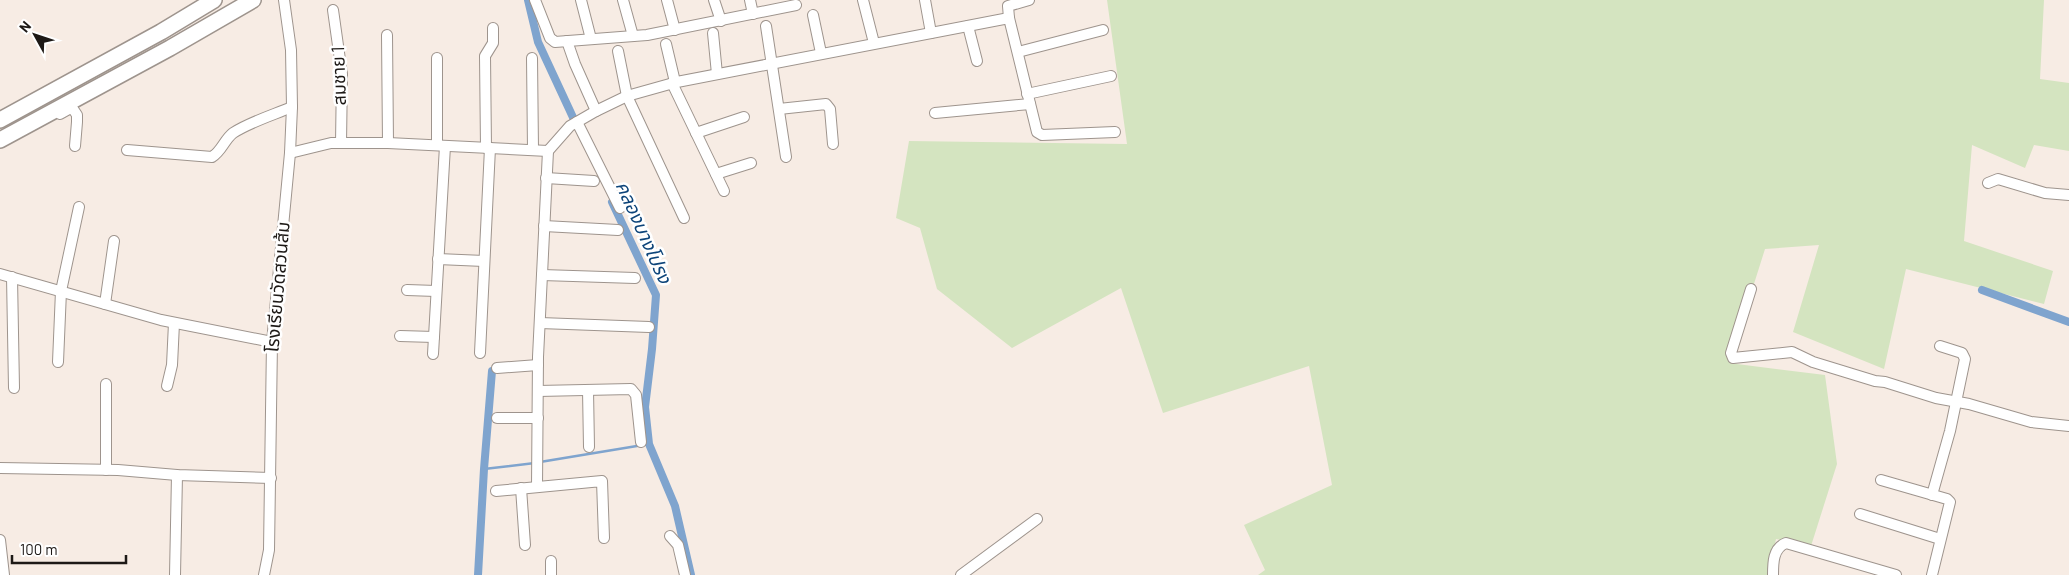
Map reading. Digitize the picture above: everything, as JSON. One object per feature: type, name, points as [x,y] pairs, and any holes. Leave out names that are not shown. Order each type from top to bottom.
[{"type":"highway","points":[[0,120],[161,32],[214,0]]},
{"type":"highway","points":[[0,140],[170,48],[253,0]]},
{"type":"street","name":"โรงเรียนวัดสวนส้ม","points":[[264,575],[269,550],[272,342],[290,153],[292,107],[291,50],[284,0]]},
{"type":"street","points":[[535,0],[550,38],[555,42],[633,36],[674,30],[796,5]]},
{"type":"street","points":[[581,0],[591,39]]},
{"type":"street","points":[[623,0],[633,36]]},
{"type":"street","points":[[667,0],[674,30]]},
{"type":"street","points":[[714,0],[721,21]]},
{"type":"street","points":[[750,0],[753,14]]},
{"type":"street","points":[[863,0],[874,43]]},
{"type":"street","points":[[925,0],[931,32]]},
{"type":"street","points":[[1029,0],[1008,6],[1005,19],[1018,52],[1037,132],[1040,134],[1116,132]]},
{"type":"street","name":"สมชาย 1","points":[[333,10],[342,74],[341,143]]},
{"type":"street","points":[[814,15],[821,53]]},
{"type":"street","points":[[537,487],[538,365],[546,178],[548,151],[563,132],[575,122],[627,96],[674,83],[821,53],[1005,19]]},
{"type":"street","points":[[766,26],[786,157]]},
{"type":"street","points":[[968,26],[977,61]]},
{"type":"street","points":[[480,353],[488,148],[485,56],[493,43],[493,28]]},
{"type":"street","points":[[1018,52],[1103,30]]},
{"type":"street","points":[[713,34],[717,74]]},
{"type":"street","points":[[387,35],[388,143]]},
{"type":"street","points":[[568,41],[574,64],[596,111]]},
{"type":"street","points":[[666,44],[674,83],[724,191]]},
{"type":"street","points":[[618,51],[627,96],[684,218]]},
{"type":"street","points":[[433,354],[441,146],[437,58]]},
{"type":"street","points":[[532,58],[532,150]]},
{"type":"street","points":[[1027,94],[1111,76]]},
{"type":"street","points":[[779,109],[822,102],[826,104],[830,109],[832,144]]},
{"type":"street","points":[[935,113],[1030,104]]},
{"type":"street","points":[[126,150],[212,156],[218,154],[227,138],[237,131],[292,107]]},
{"type":"street","points":[[0,147],[69,109],[73,109],[77,115],[74,146]]},
{"type":"street","points":[[696,133],[744,117]]},
{"type":"street","points":[[575,122],[620,208]]},
{"type":"street","points":[[290,153],[332,143],[388,143],[548,151]]},
{"type":"street","points":[[716,174],[751,163]]},
{"type":"street","points":[[546,178],[594,181]]},
{"type":"street","points":[[1988,183],[1998,179],[2045,194],[2069,194]]},
{"type":"street","points":[[58,362],[62,291],[79,207]]},
{"type":"street","points":[[544,226],[618,230]]},
{"type":"street","points":[[104,304],[114,240]]},
{"type":"street","points":[[438,259],[484,261]]},
{"type":"street","points":[[0,274],[174,322],[272,342]]},
{"type":"street","points":[[542,275],[635,278]]},
{"type":"street","points":[[12,277],[14,388]]},
{"type":"street","points":[[1751,289],[1731,353],[1733,358],[1792,352],[1808,360],[1910,391],[1969,404],[2031,422],[2069,426]]},
{"type":"street","points":[[407,290],[436,292]]},
{"type":"street","points":[[167,386],[172,365],[174,322]]},
{"type":"street","points":[[540,323],[649,327]]},
{"type":"street","points":[[400,336],[434,337]]},
{"type":"street","points":[[1932,495],[1956,402],[1964,356],[1956,350],[1940,346]]},
{"type":"street","points":[[497,368],[538,365]]},
{"type":"street","points":[[106,384],[106,470]]},
{"type":"street","points":[[538,391],[628,388],[636,395],[640,442]]},
{"type":"street","points":[[588,390],[589,447]]},
{"type":"street","points":[[497,418],[538,418]]},
{"type":"street","points":[[0,468],[106,470],[177,475],[271,478]]},
{"type":"street","points":[[175,575],[177,475]]},
{"type":"street","points":[[1881,480],[1950,502],[1932,574]]},
{"type":"street","points":[[496,491],[602,481],[604,538]]},
{"type":"street","points":[[522,488],[525,545]]},
{"type":"street","points":[[1860,514],[1940,539]]},
{"type":"street","points":[[961,575],[1037,519]]},
{"type":"street","points":[[670,536],[678,544],[685,575]]},
{"type":"street","points":[[0,540],[4,575]]},
{"type":"street","points":[[1773,575],[1776,550],[1786,544],[1896,575]]},
{"type":"street","points":[[550,575],[551,561]]},
{"type":"green space","points":[[1107,0],[2044,0],[2040,79],[2069,83],[2069,151],[2034,145],[2025,168],[1972,145],[1964,241],[2053,271],[2044,304],[1906,269],[1884,369],[1793,332],[1819,245],[1765,249],[1729,363],[1825,375],[1837,464],[1811,546],[1776,539],[1768,575],[1258,575],[1265,570],[1244,525],[1332,485],[1309,366],[1163,413],[1121,288],[1012,348],[937,289],[920,228],[896,218],[909,141],[1127,144]]},
{"type":"waterway","name":"คลองบางโปรง","points":[[528,0],[538,42],[577,126]]},
{"type":"waterway","name":"คลองบางโปรง","points":[[612,202],[656,295],[645,407],[649,444],[675,506],[691,575]]},
{"type":"waterway","points":[[1982,290],[2069,322]]},
{"type":"waterway","points":[[478,575],[492,371]]},
{"type":"waterway","points":[[540,462],[649,444]]},
{"type":"waterway","points":[[484,469],[535,463]]}]
